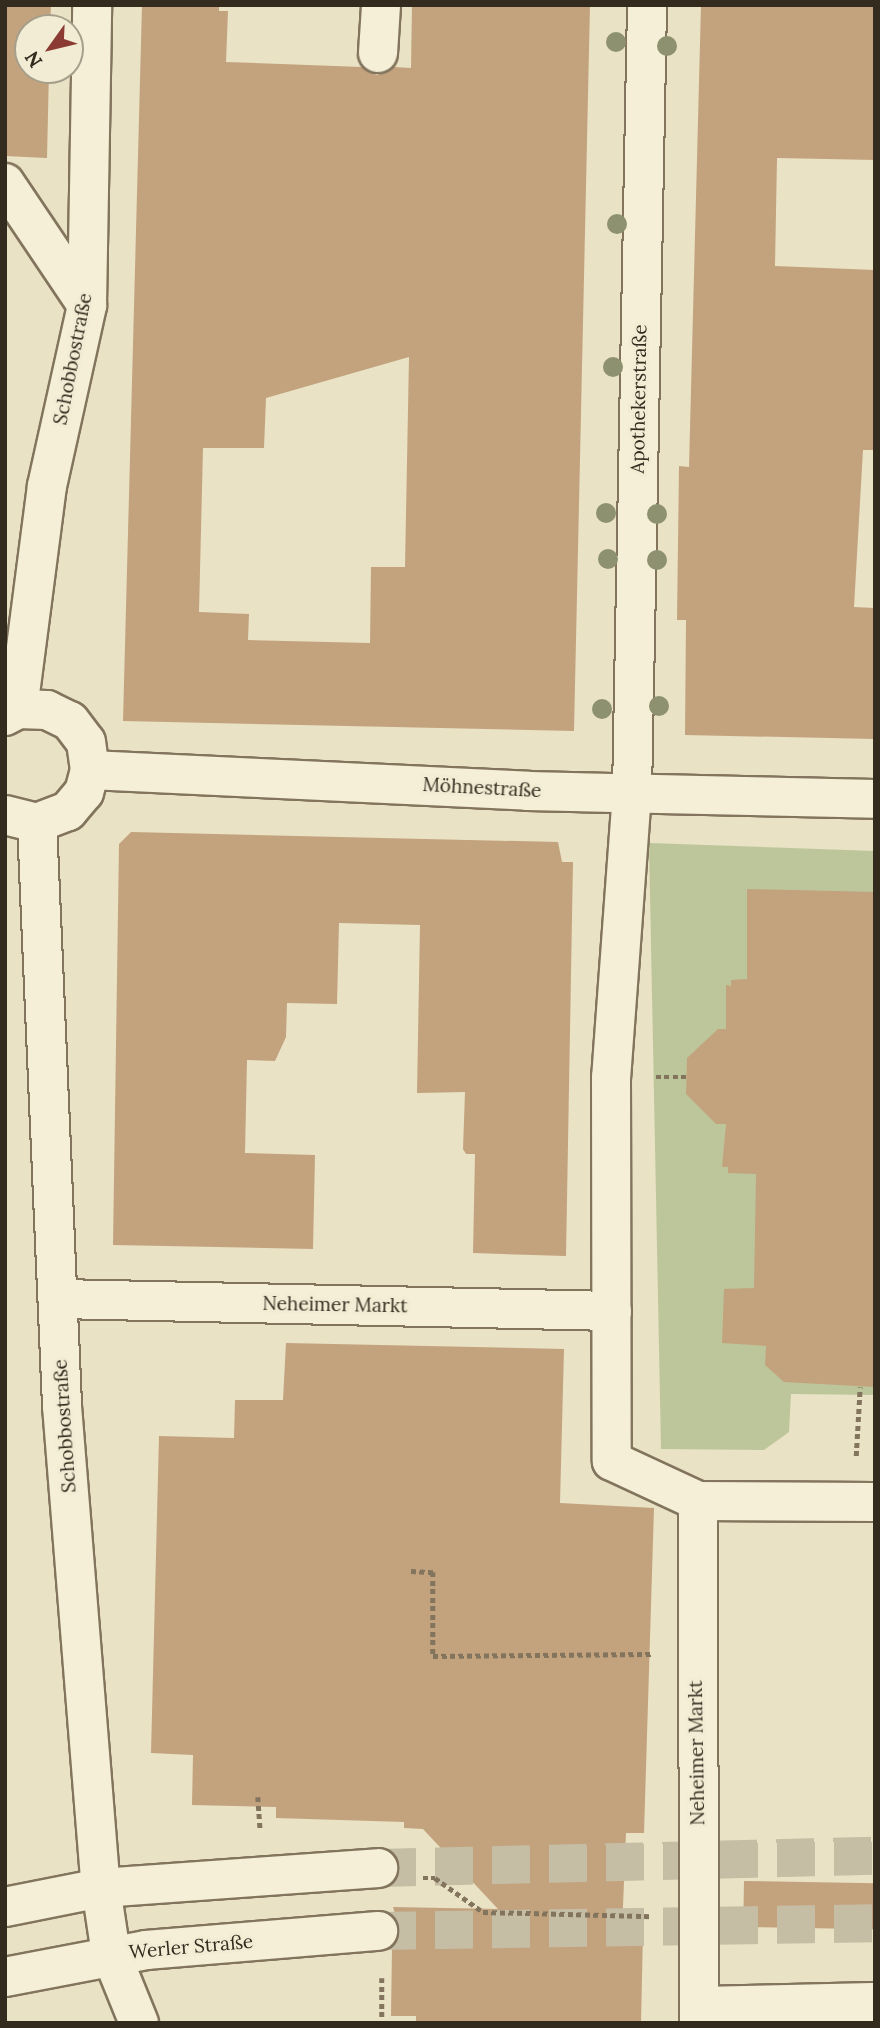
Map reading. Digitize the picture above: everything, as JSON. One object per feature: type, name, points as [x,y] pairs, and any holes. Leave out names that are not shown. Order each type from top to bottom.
[{"type":"street","name":"Schobbostraße","points":[[11,713],[47,486],[87,305],[92,5]]},
{"type":"street","points":[[378,53],[381,5]]},
{"type":"street","name":"Apothekerstraße","points":[[632,793],[647,5]]},
{"type":"street","points":[[5,184],[87,305]]},
{"type":"street","points":[[11,713],[47,710],[69,721],[86,742],[90,770],[84,792],[68,811],[21,819]]},
{"type":"street","name":"Möhnestraße","points":[[90,770],[632,793],[875,799]]},
{"type":"street","points":[[632,793],[611,1077],[612,1461],[698,1501],[864,1502]]},
{"type":"street","name":"Schobbostraße","points":[[21,819],[59,1299],[62,1406],[101,1888],[111,1954],[139,2023]]},
{"type":"street","name":"Neheimer Markt","points":[[59,1299],[612,1311]]},
{"type":"street","name":"Neheimer Markt","points":[[698,1501],[700,2014],[875,2002]]},
{"type":"street","points":[[5,1907],[101,1888],[393,1873]]},
{"type":"street","name":"Werler Straße","points":[[5,1977],[111,1954],[378,1931]]},
{"type":"path","points":[[860,1387],[864,1502]]},
{"type":"path","points":[[411,1571],[433,1572],[433,1656],[648,1654]]},
{"type":"path","points":[[393,1873],[435,1878],[483,1912],[698,1920]]},
{"type":"green space","points":[[649,843],[875,851],[875,1395],[791,1394],[789,1432],[764,1450],[661,1449]]},
{"type":"building","points":[[5,5],[51,5],[51,14],[14,14],[14,84],[49,84],[47,158],[5,156]]},
{"type":"building","points":[[142,5],[219,5],[219,11],[228,11],[226,62],[362,67],[377,75],[394,67],[411,68],[412,5],[590,5],[574,731],[123,721]],"holes":[[[409,357],[405,567],[371,567],[370,643],[248,640],[249,614],[199,612],[203,448],[264,448],[266,398]]]},
{"type":"building","points":[[701,5],[875,5],[875,160],[777,158],[775,266],[875,270],[875,450],[863,450],[854,607],[875,608],[875,739],[685,735],[686,620],[677,620],[679,466],[689,467]]},
{"type":"building","points":[[131,832],[558,842],[562,862],[573,862],[566,1256],[473,1253],[475,1154],[466,1154],[463,1149],[465,1092],[417,1093],[420,925],[339,923],[337,1004],[287,1003],[286,1037],[275,1061],[247,1060],[245,1153],[315,1155],[313,1249],[113,1245],[119,844]]},
{"type":"building","points":[[747,889],[875,892],[875,1387],[784,1382],[765,1365],[766,1346],[722,1343],[724,1289],[754,1288],[756,1174],[728,1173],[728,1167],[722,1167],[726,1124],[716,1124],[686,1094],[687,1058],[718,1029],[726,1029],[726,985],[731,986],[731,980],[747,979]]},
{"type":"building","points":[[286,1343],[564,1349],[560,1503],[654,1508],[644,1833],[626,1833],[622,1930],[643,1931],[641,2023],[416,2023],[416,2016],[391,2016],[392,1947],[400,1930],[393,1907],[498,1909],[423,1829],[404,1828],[404,1822],[276,1818],[276,1807],[192,1805],[193,1755],[151,1753],[159,1436],[234,1438],[235,1400],[283,1400]]},
{"type":"building","points":[[744,1881],[875,1883],[874,1929],[743,1927]]},
{"type":"tunnel","points":[[378,1868],[875,1856]]},
{"type":"tunnel","points":[[378,1931],[875,1923]]}]
